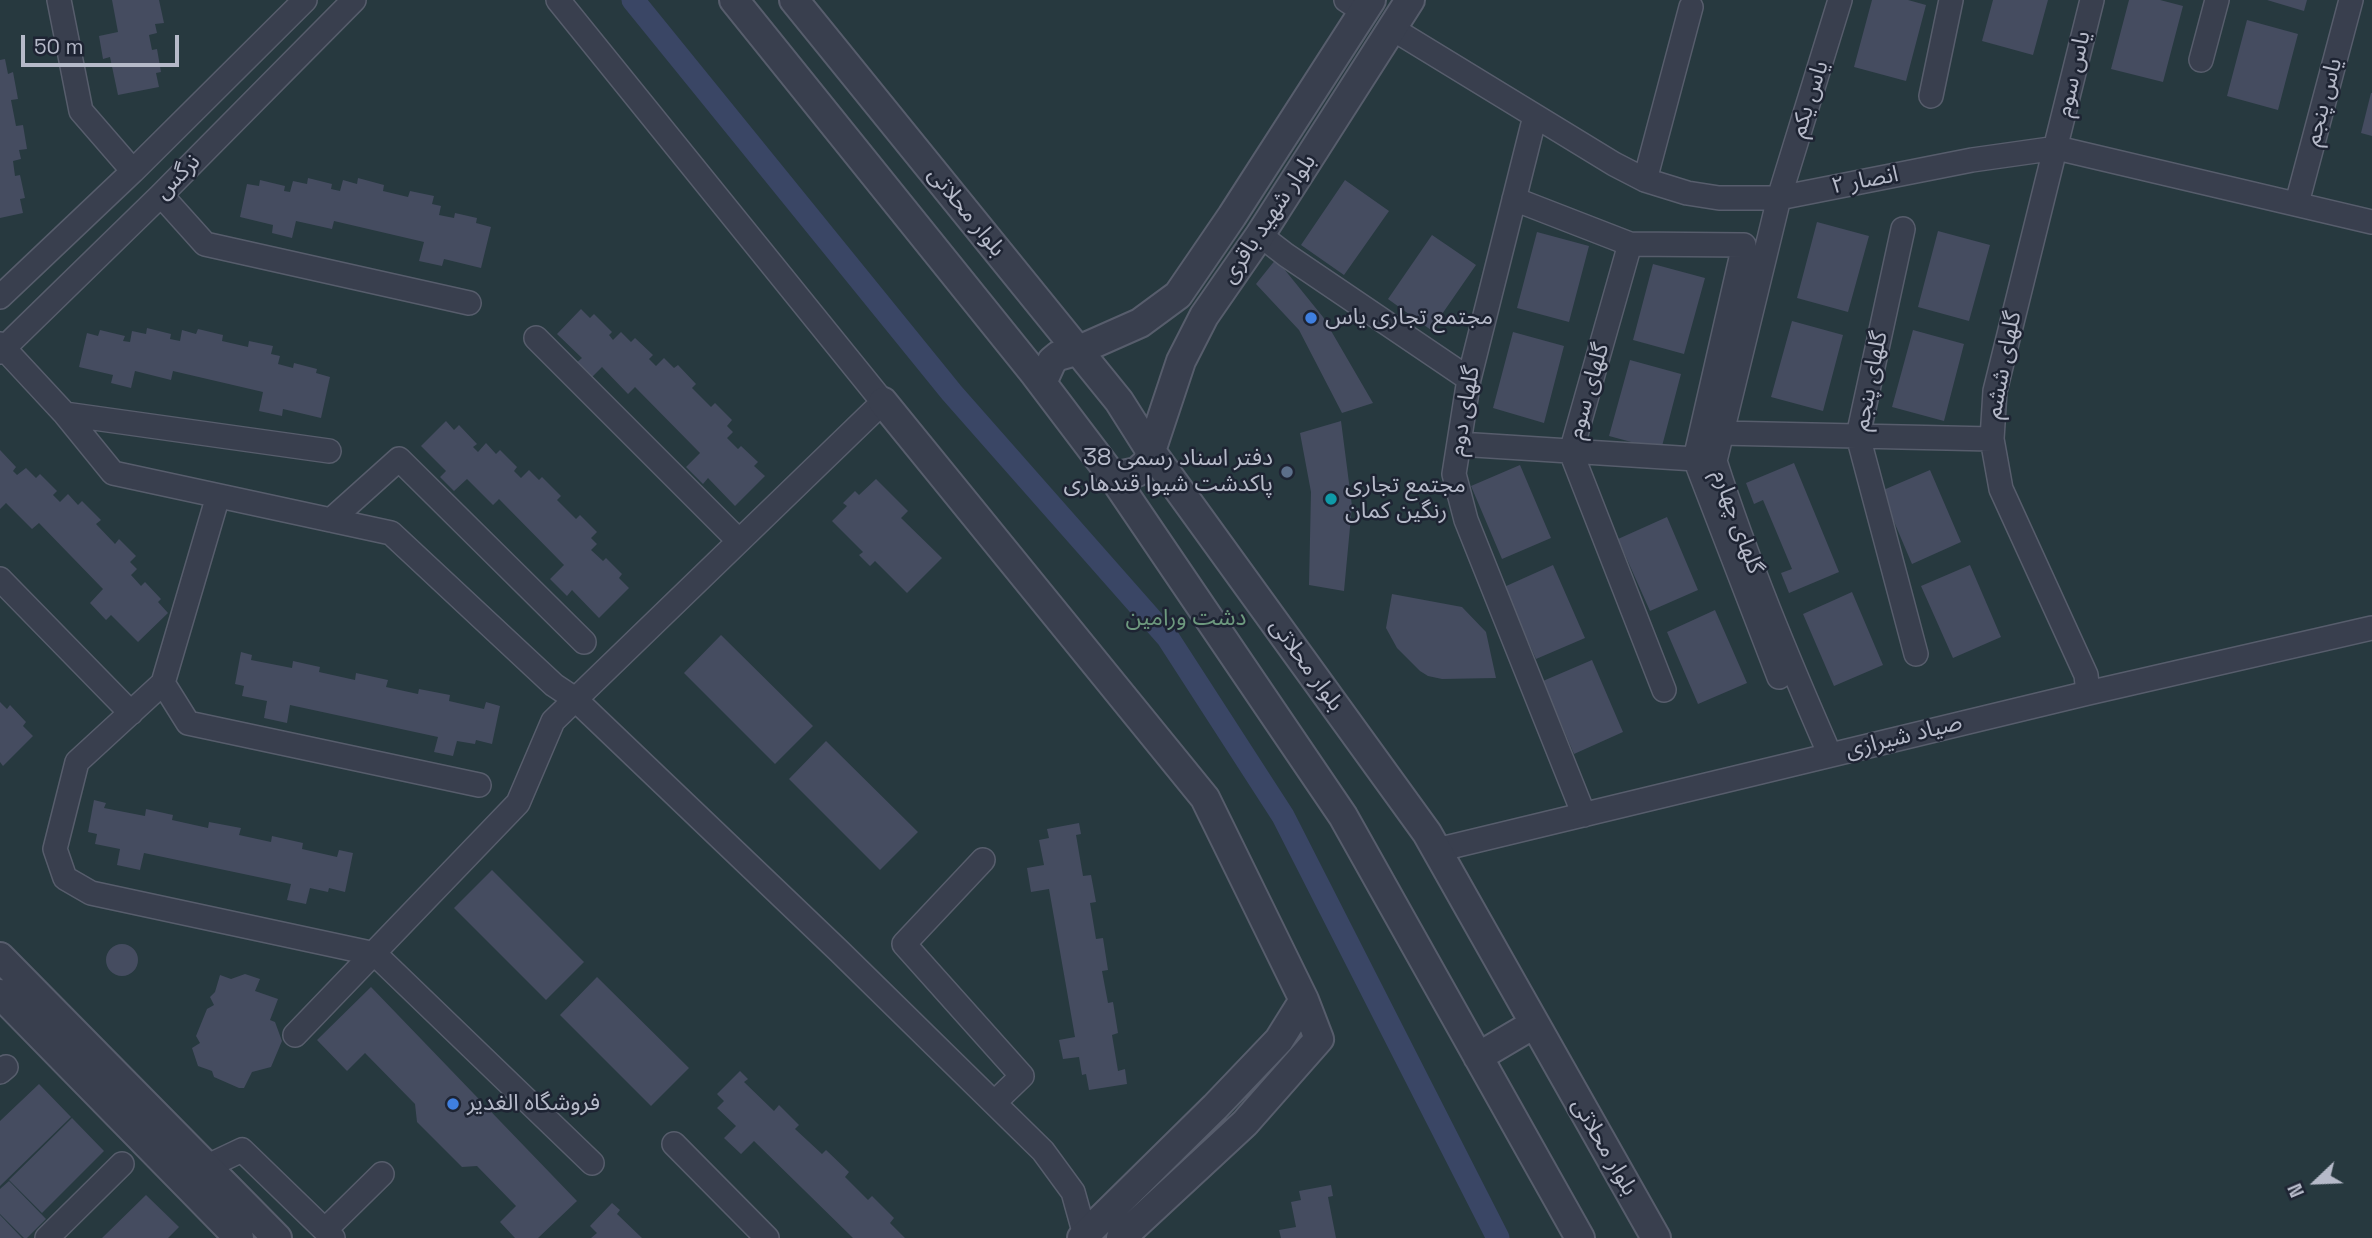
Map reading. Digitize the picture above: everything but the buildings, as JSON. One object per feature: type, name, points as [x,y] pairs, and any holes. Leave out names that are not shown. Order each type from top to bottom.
[{"type":"street","points":[[59,0],[81,111],[133,171]]},
{"type":"street","name":"نرگس","points":[[0,297],[133,171],[304,0]]},
{"type":"street","name":"نرگس","points":[[1,348],[161,195],[354,0]]},
{"type":"street","points":[[558,0],[1205,798],[1304,1000],[1319,1039],[1245,1123],[1121,1238]]},
{"type":"street","name":"بلوار محلاتی","points":[[734,0],[1042,383],[1113,477],[1343,816],[1580,1238]]},
{"type":"street","name":"بلوار محلاتی","points":[[794,0],[1119,401],[1150,450],[1427,833],[1656,1238]]},
{"type":"street","name":"بلوار شهید باقری","points":[[1150,450],[1181,361],[1204,316],[1410,0]]},
{"type":"street","name":"یاس یکم","points":[[1779,198],[1840,0]]},
{"type":"street","points":[[1931,96],[1951,0]]},
{"type":"street","name":"یاس سوم","points":[[2057,148],[2092,0]]},
{"type":"street","points":[[2200,60],[2217,0]]},
{"type":"street","name":"یاس پنجم","points":[[2297,203],[2351,0]]},
{"type":"street","points":[[1360,4],[1393,29]]},
{"type":"street","name":"بلوار شهید باقری","points":[[1042,383],[1052,361],[1058,356],[1079,350],[1139,323],[1178,296],[1360,4]]},
{"type":"street","points":[[1645,180],[1691,7]]},
{"type":"street","name":"انصار ۲","points":[[1393,29],[1614,164],[1645,180],[1687,193],[1719,198],[1779,198],[1972,160],[2057,148],[2372,222]]},
{"type":"street","name":"گلهای دوم","points":[[1535,116],[1469,379],[1454,474],[1466,520],[1584,815]]},
{"type":"street","name":"گلهای ششم","points":[[2057,148],[2032,236],[1994,391],[1992,439],[2001,489],[2086,675],[2088,692]]},
{"type":"street","points":[[161,195],[205,244],[469,303]]},
{"type":"street","name":"گلهای چهارم","points":[[1779,198],[1715,461],[1727,501],[1805,700],[1830,755]]},
{"type":"street","points":[[1514,200],[1630,244],[1744,245],[1695,459],[1779,677]]},
{"type":"street","name":"گلهای پنجم","points":[[1903,229],[1858,436],[1916,654]]},
{"type":"street","points":[[1259,235],[1469,379]]},
{"type":"street","name":"گلهای سوم","points":[[1630,244],[1572,452],[1664,690]]},
{"type":"street","points":[[536,338],[739,541]]},
{"type":"street","points":[[1,348],[65,414],[113,473],[391,533],[554,685],[575,699],[1043,1151],[1073,1192],[1083,1237]]},
{"type":"street","points":[[295,1035],[519,803],[553,721],[883,402]]},
{"type":"street","points":[[65,414],[329,451]]},
{"type":"street","points":[[1721,433],[1992,439]]},
{"type":"street","points":[[1459,444],[1695,459]]},
{"type":"street","points":[[1113,477],[1137,472],[1147,463],[1150,450]]},
{"type":"street","points":[[331,520],[399,459],[584,642]]},
{"type":"street","points":[[218,496],[163,683],[77,762],[55,849],[65,878],[91,894],[375,954],[592,1163]]},
{"type":"street","points":[[0,579],[131,713]]},
{"type":"street","name":"صیاد شیرازی","points":[[1437,850],[2088,692],[2372,628]]},
{"type":"street","points":[[163,683],[188,723],[479,785]]},
{"type":"street","points":[[983,860],[904,944],[1023,1076],[994,1103]]},
{"type":"street","points":[[0,957],[276,1238]]},
{"type":"street","points":[[0,994],[239,1238]]},
{"type":"street","points":[[1083,1237],[1279,1040],[1304,1000]]},
{"type":"street","points":[[1478,1058],[1534,1024]]},
{"type":"street","points":[[674,1144],[767,1238]]},
{"type":"street","points":[[206,1167],[242,1150],[329,1234],[382,1174]]},
{"type":"street","points":[[47,1238],[122,1164]]},
{"type":"green space","name":"دشت ورامین","points":[[0,0],[2372,0],[2372,1238],[0,1238]]},
{"type":"waterway","points":[[633,0],[952,393],[1168,638],[1283,816],[1498,1238]]},
{"type":"place","name":"مجتمع تجاری یاس","points":[[1311,318]]},
{"type":"place","name":"دفتر اسناد رسمی 38 پاکدشت شیوا قندهاری","points":[[1287,472]]},
{"type":"place","name":"مجتمع تجاری رنگین کمان","points":[[1331,499]]},
{"type":"place","name":"فروشگاه الغدیر","points":[[453,1104]]}]
